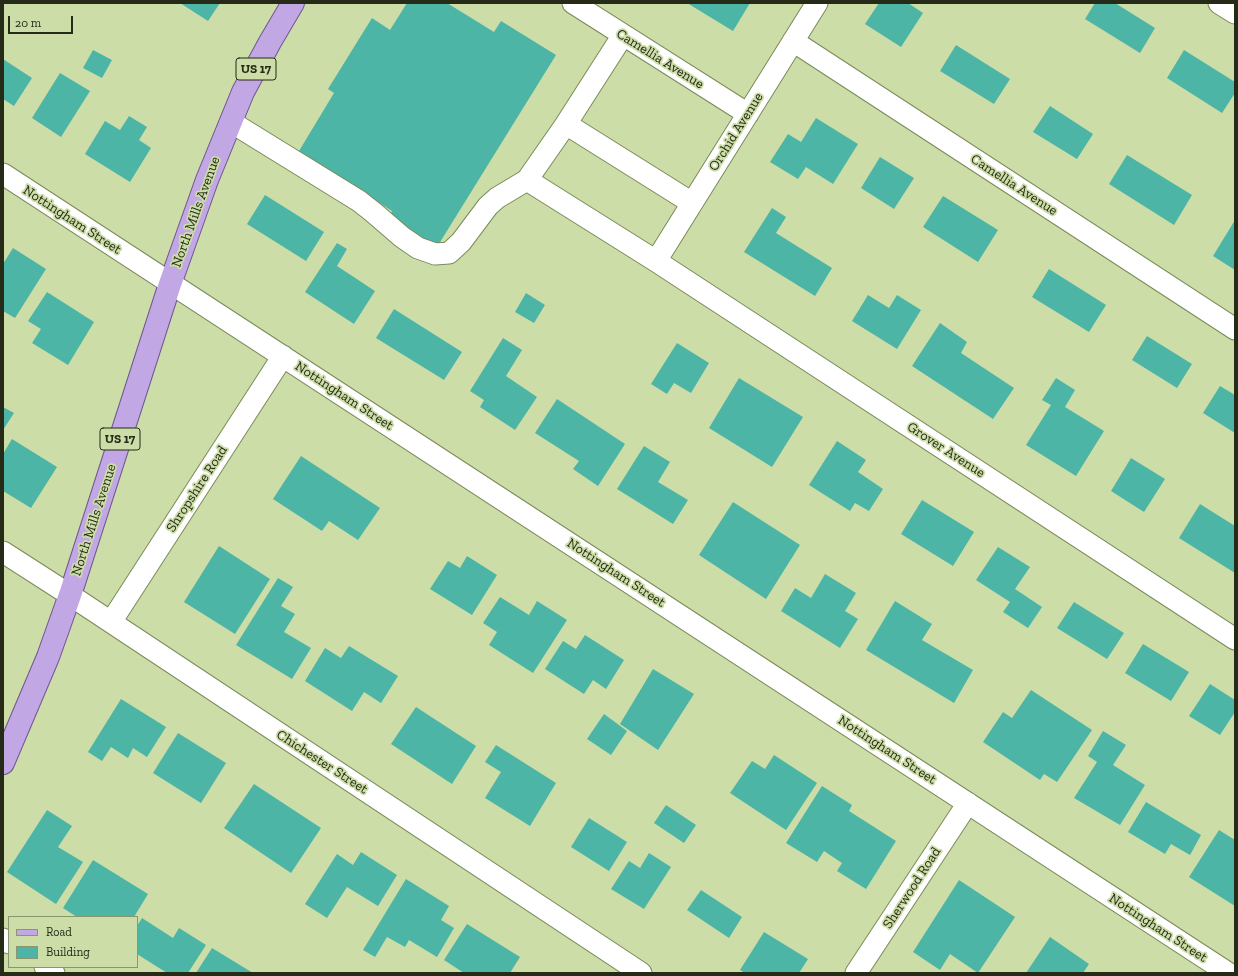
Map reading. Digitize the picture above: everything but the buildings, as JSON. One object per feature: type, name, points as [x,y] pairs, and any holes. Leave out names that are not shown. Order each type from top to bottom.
[{"type":"main road","name":"US 17","points":[[227,129],[243,92],[293,3]]},
{"type":"main road","name":"North Mills Avenue","points":[[3,764],[48,657],[70,595],[170,284],[206,180],[227,129]]},
{"type":"street","name":"Camellia Avenue","points":[[573,3],[748,114]]},
{"type":"street","name":"Orchid Avenue","points":[[656,261],[817,3]]},
{"type":"street","points":[[1220,3],[1235,13]]},
{"type":"street","points":[[227,129],[359,201],[402,237],[418,248],[435,254],[449,253],[461,242],[488,206],[497,198],[527,180],[566,124],[623,35]]},
{"type":"street","name":"Camellia Avenue","points":[[793,41],[1235,329]]},
{"type":"street","points":[[566,124],[692,203]]},
{"type":"street","name":"Nottingham Street","points":[[3,174],[1228,973]]},
{"type":"street","name":"Grover Avenue","points":[[527,180],[656,261],[1235,639]]},
{"type":"street","name":"Shropshire Road","points":[[110,622],[283,356]]},
{"type":"street","name":"Chichester Street","points":[[3,552],[641,973]]},
{"type":"street","name":"Sherwood Road","points":[[856,973],[968,803]]}]
